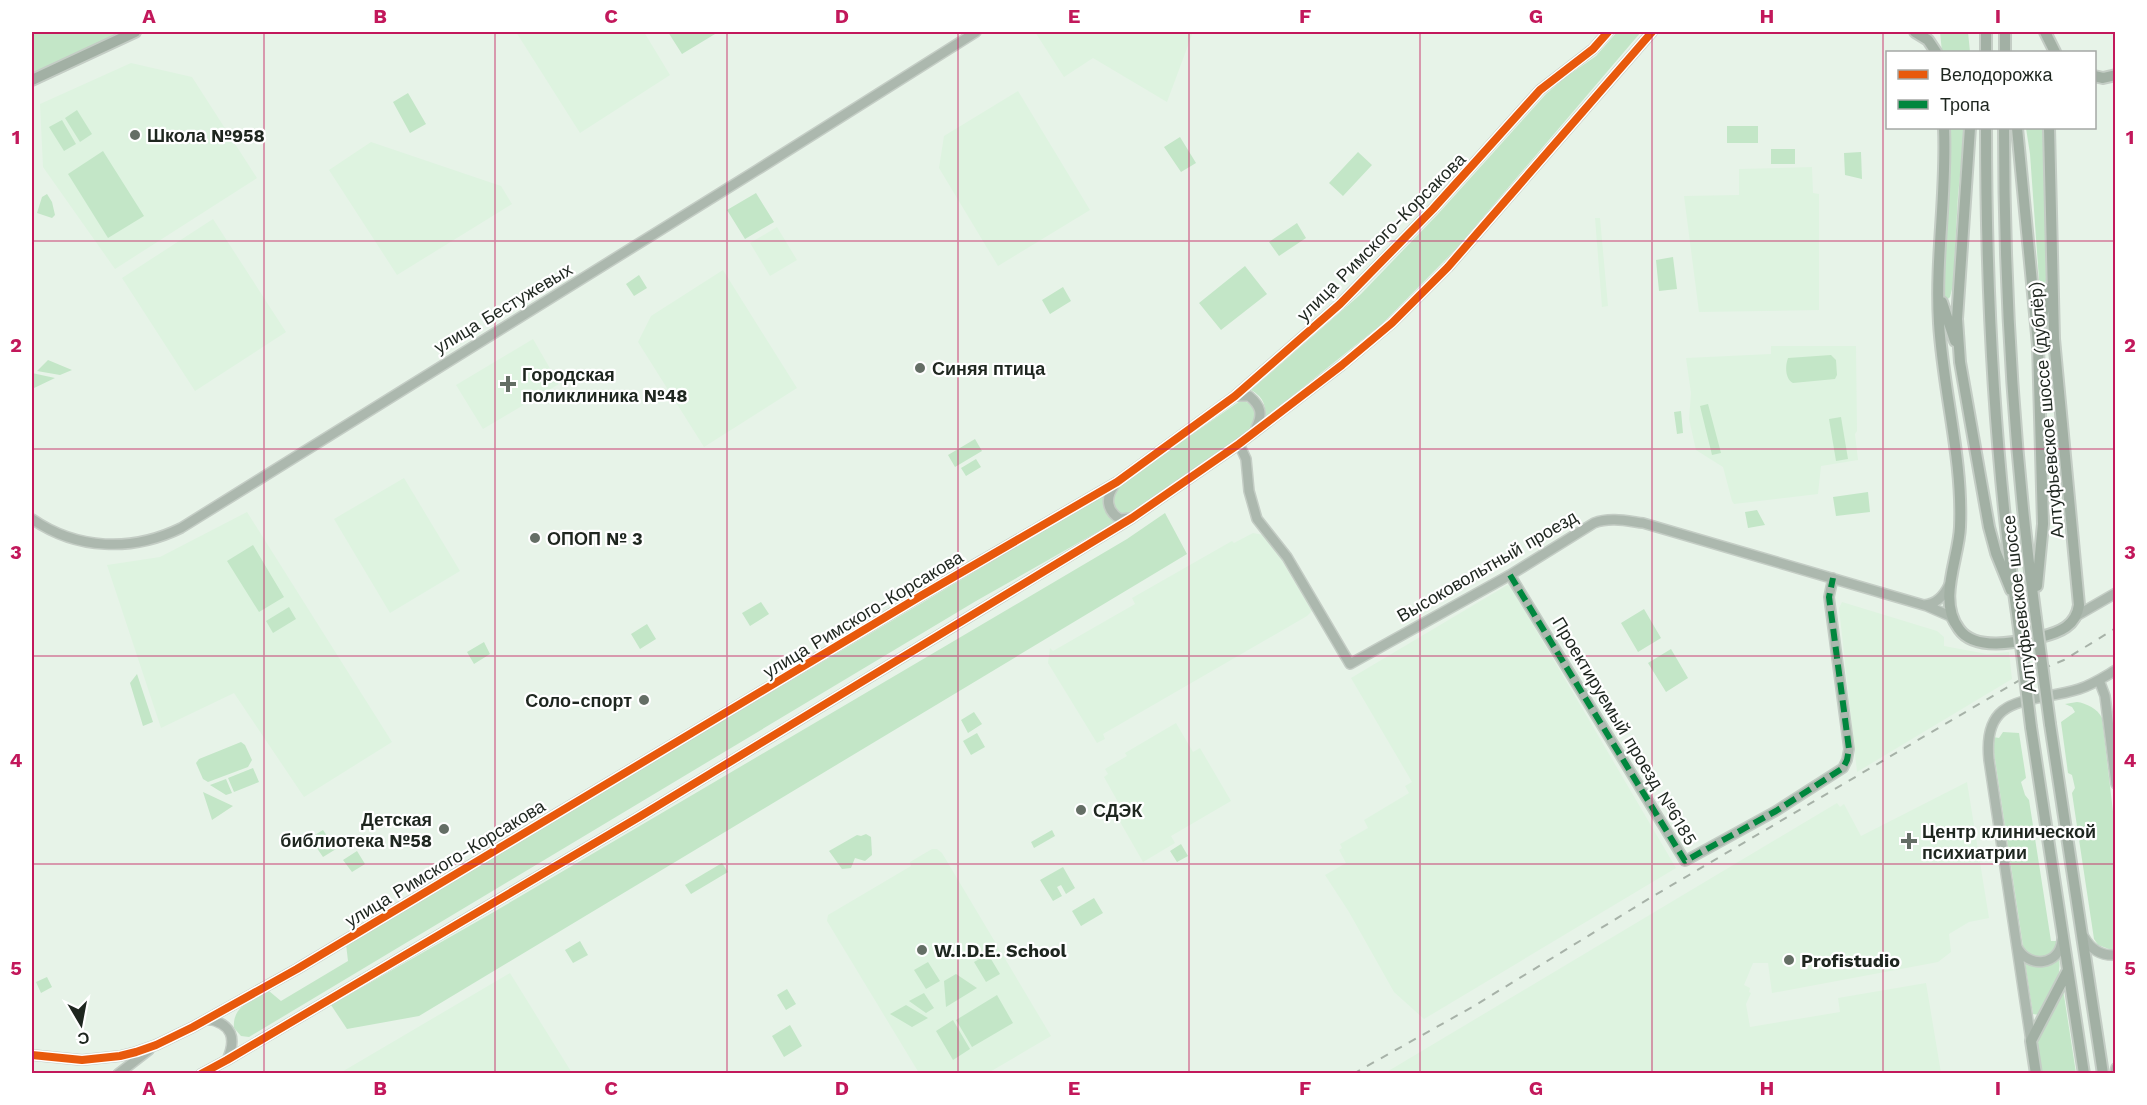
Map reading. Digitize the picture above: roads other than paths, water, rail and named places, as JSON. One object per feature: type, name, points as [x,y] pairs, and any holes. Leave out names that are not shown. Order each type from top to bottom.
[{"type":"main road","points":[[32,80],[135,32]]},
{"type":"main road","points":[[1915,32],[1928,40],[1935,51]]},
{"type":"main road","points":[[1935,32],[1936,51]]},
{"type":"main road","points":[[1986,32],[1986,48]]},
{"type":"main road","points":[[2005,32],[2005,51]]},
{"type":"main road","points":[[2044,32],[2054,51]]},
{"type":"main road","points":[[2099,77],[2115,75]]},
{"type":"main road","points":[[1944,129],[1939,318],[1960,511],[1960,536],[1949,592],[1954,622],[1966,636],[1979,641],[1995,643],[2047,635],[2069,626],[2076,616]]},
{"type":"main road","points":[[1960,362],[1958,292],[1970,129]]},
{"type":"main road","name":"Алтуфьевское шоссе","points":[[1986,129],[1986,233],[1996,420],[2031,727],[2084,1074]]},
{"type":"main road","name":"Алтуфьевское шоссе","points":[[2004,129],[2010,360],[2036,613],[2050,724],[2103,1074]]},
{"type":"main road","points":[[2017,129],[2038,345],[2043,536],[2036,613]]},
{"type":"main road","name":"Алтуфьевское шоссе (дублёр)","points":[[2049,129],[2054,350],[2080,599],[2076,616]]},
{"type":"main road","points":[[2038,345],[2051,263]]},
{"type":"main road","points":[[2032,274],[2054,350]]},
{"type":"main road","points":[[1939,281],[1941,298],[1960,362],[1991,536],[2018,616]]},
{"type":"main road","points":[[1943,362],[1958,292]]},
{"type":"main road","points":[[2036,1074],[2031,1041],[2068,970]]},
{"type":"street","name":"улица Бестужевых","points":[[32,519],[61,535],[83,542],[115,545],[127,545],[159,538],[181,528],[976,32]]},
{"type":"street","name":"улица Римского-Корсакова","points":[[32,1055],[82,1059],[120,1056],[156,1045],[208,1018],[297,969],[919,597],[1117,482],[1235,396],[1353,292],[1433,209],[1540,90],[1593,49],[1608,32]]},
{"type":"street","points":[[201,1074],[649,811],[1131,518],[1239,444],[1342,365],[1392,323],[1448,267],[1652,32]]},
{"type":"street","points":[[2099,77],[2115,80]]},
{"type":"street","points":[[1235,396],[1249,396],[1261,411],[1253,433]]},
{"type":"street","name":"Высоковольтный проезд","points":[[1239,444],[1246,459],[1249,491],[1257,519],[1287,557],[1350,664],[1510,575],[1593,523],[1615,519],[1643,523],[1922,605],[1946,614],[1954,622]]},
{"type":"street","points":[[1117,482],[1108,495],[1109,506],[1114,516],[1120,519],[1131,518]]},
{"type":"street","name":"Проектируемый проезд №6185","points":[[1510,575],[1684,861],[1776,811],[1843,768],[1849,749],[1830,597],[1833,578]]},
{"type":"street","points":[[1922,605],[1934,603],[1942,598],[1950,581]]},
{"type":"street","points":[[2076,616],[2115,593]]},
{"type":"street","points":[[2031,1041],[1989,760],[1990,725],[1997,714],[2007,707],[2079,689],[2115,670]]},
{"type":"street","points":[[2099,680],[2105,696],[2115,784]]},
{"type":"street","points":[[2080,929],[2093,950],[2115,956]]},
{"type":"street","points":[[2016,945],[2027,959],[2037,962],[2048,961],[2055,957],[2061,949],[2062,932]]},
{"type":"street","points":[[208,1018],[225,1025],[230,1032],[233,1042],[227,1060]]},
{"type":"street","points":[[118,1074],[156,1045]]},
{"type":"street","points":[[2115,1068],[2115,1074]]},
{"type":"railway","points":[[1353,1074],[1474,1006],[1650,898],[2030,674],[2064,660],[2116,628]]},
{"type":"place","name":"Школа №958","points":[[135,135]]},
{"type":"place","name":"Синяя птица","points":[[920,368]]},
{"type":"place","name":"Городская поликлиника №48","points":[[508,384]]},
{"type":"place","name":"ОПОП № 3","points":[[535,538]]},
{"type":"place","name":"Соло-спорт","points":[[644,700]]},
{"type":"place","name":"СДЭК","points":[[1081,810]]},
{"type":"place","name":"Детская библиотека №58","points":[[444,829]]},
{"type":"place","name":"Центр клинической психиатрии","points":[[1909,841]]},
{"type":"place","name":"W.I.D.E. School","points":[[922,950]]},
{"type":"place","name":"Profistudio","points":[[1789,960]]}]
